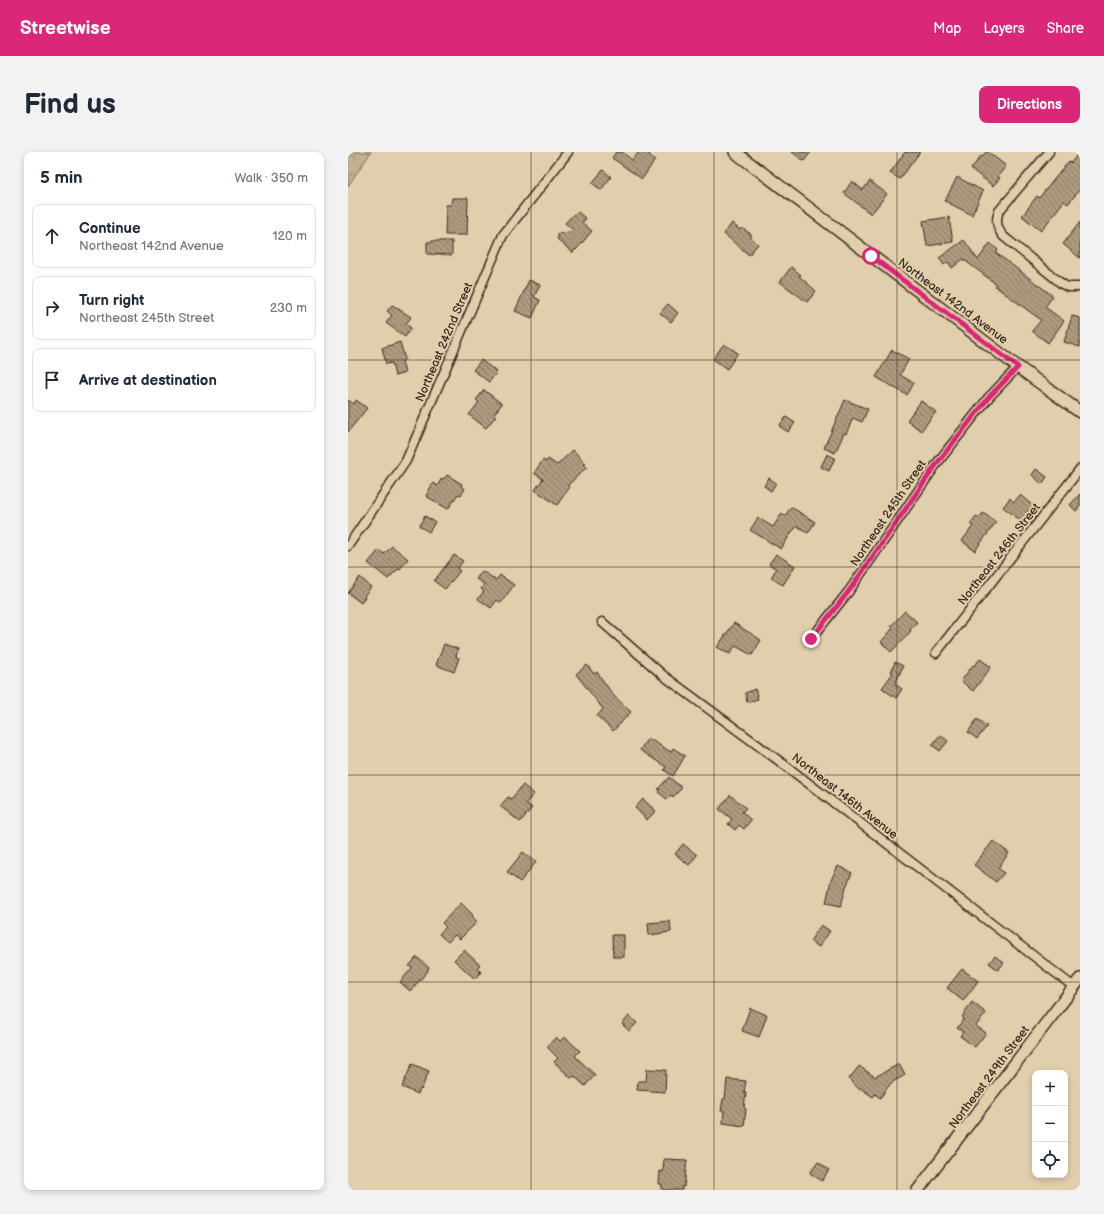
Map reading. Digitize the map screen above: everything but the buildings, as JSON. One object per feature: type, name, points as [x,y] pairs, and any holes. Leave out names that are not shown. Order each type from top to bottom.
[{"type":"main road","name":"Northeast 142nd Avenue","points":[[735,152],[1018,367],[1080,412]]},
{"type":"main road","name":"Northeast 249th Street","points":[[918,1190],[1077,983]]},
{"type":"street","name":"Northeast 242nd Street","points":[[348,546],[406,461],[503,235],[568,152]]},
{"type":"street","points":[[1049,152],[999,211],[997,224],[999,231],[1003,236],[1062,284],[1077,287]]},
{"type":"street","name":"Northeast 245th Street","points":[[811,639],[849,591],[938,462],[989,397],[1018,367]]},
{"type":"street","name":"Northeast 246th Street","points":[[936,653],[1080,469]]},
{"type":"street","name":"Northeast 146th Avenue","points":[[602,622],[664,676],[1077,983]]},
{"type":"green space","points":[[348,152],[371,152],[348,186]]},
{"type":"route","points":[[811,639],[849,591],[938,462],[989,397],[1018,367],[871,256]]}]
